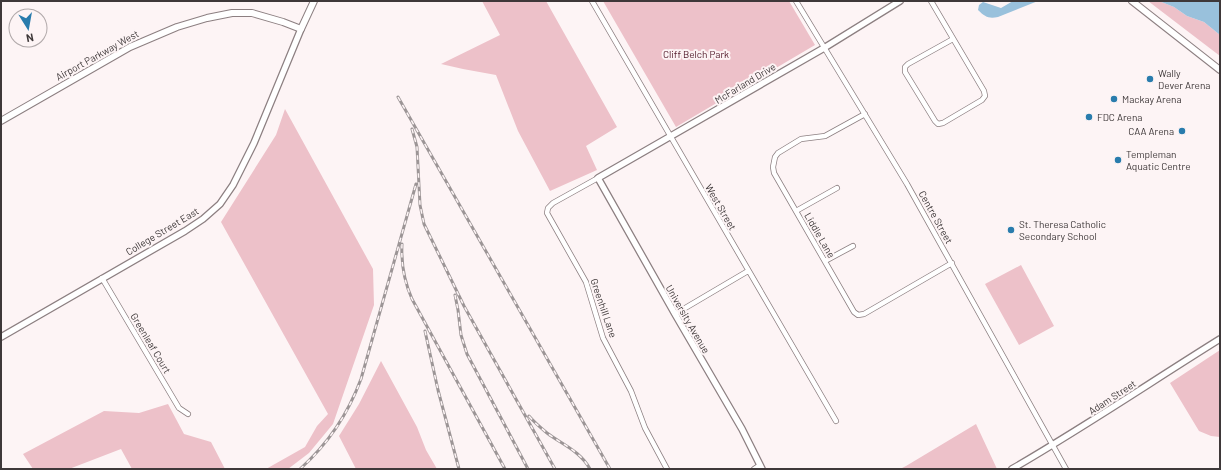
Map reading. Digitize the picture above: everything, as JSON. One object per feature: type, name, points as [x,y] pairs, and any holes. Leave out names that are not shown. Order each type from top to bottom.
[{"type":"main road","name":"College Street East","points":[[301,29],[314,1]]},
{"type":"main road","points":[[1132,1],[1220,70]]},
{"type":"main road","name":"Airport Parkway West","points":[[1,121],[130,47],[177,27],[207,18],[232,13],[252,13],[301,29]]},
{"type":"street","name":"West Street","points":[[592,1],[836,421]]},
{"type":"street","name":"Centre Street","points":[[796,1],[907,184],[1066,469]]},
{"type":"street","name":"McFarland Drive","points":[[598,178],[824,48],[900,1]]},
{"type":"street","points":[[931,1],[984,91],[985,96],[982,100],[943,123],[938,124],[906,72],[905,67],[953,39]]},
{"type":"street","name":"College Street East","points":[[1,337],[185,231],[204,219],[220,204],[233,185],[254,143],[301,29]]},
{"type":"street","name":"Liddle Lane","points":[[865,114],[825,136],[801,139],[778,153],[772,167],[796,212],[854,312],[858,315],[864,314],[952,263]]},
{"type":"street","name":"University Avenue","points":[[598,178],[742,429],[761,467]]},
{"type":"street","name":"Greenhill Lane","points":[[598,178],[553,203],[548,208],[547,213],[586,282],[603,338],[631,391],[645,428],[667,469]]},
{"type":"street","points":[[796,212],[837,188]]},
{"type":"street","points":[[825,261],[853,246]]},
{"type":"street","points":[[675,314],[748,271]]},
{"type":"street","name":"Greenleaf Court","points":[[102,278],[179,408],[188,414]]},
{"type":"street","name":"Adam Street","points":[[1012,469],[1052,446],[1220,339]]},
{"type":"street","points":[[754,469],[761,467]]},
{"type":"green space","points":[[482,1],[546,1],[617,127],[586,146],[597,170],[550,191],[518,131],[496,75],[441,64],[500,35]]},
{"type":"green space","name":"Cliff Belch Park","points":[[603,1],[789,1],[815,45],[676,127]]},
{"type":"green space","points":[[1148,1],[1159,1],[1174,7],[1187,16],[1204,22],[1220,35],[1220,56]]},
{"type":"green space","points":[[285,109],[373,269],[374,305],[333,424],[309,453],[288,469],[266,469],[305,447],[317,426],[328,414],[221,222],[276,135]]},
{"type":"green space","points":[[1021,265],[1054,326],[1019,345],[985,284]]},
{"type":"green space","points":[[1220,350],[1220,437],[1211,436],[1199,431],[1170,383]]},
{"type":"green space","points":[[381,361],[417,427],[426,450],[437,469],[356,469],[339,436],[359,404]]},
{"type":"green space","points":[[168,404],[184,434],[211,442],[225,469],[132,469],[121,449],[69,469],[33,469],[23,454],[104,411],[139,413]]},
{"type":"green space","points":[[976,424],[997,469],[900,469],[906,466]]},
{"type":"water","points":[[1013,1],[1038,1],[995,18],[987,17],[978,10],[979,5],[983,2],[1001,8]]},
{"type":"water","points":[[1159,1],[1220,1],[1220,35],[1204,22],[1187,16],[1174,7]]},
{"type":"railway","points":[[398,97],[610,469]]},
{"type":"railway","points":[[412,129],[417,147],[420,205],[424,224],[464,306],[555,469]]},
{"type":"railway","points":[[300,469],[328,439],[336,428],[356,392],[361,379],[416,184]]},
{"type":"railway","points":[[402,244],[404,272],[412,299],[505,469]]},
{"type":"railway","points":[[455,295],[461,335],[467,354],[528,469]]},
{"type":"railway","points":[[425,331],[438,390],[459,469]]},
{"type":"railway","points":[[529,416],[547,433],[581,457],[590,469]]},
{"type":"place","name":"Wally Dever Arena","points":[[1150,79]]},
{"type":"place","name":"Mackay Arena","points":[[1114,99]]},
{"type":"place","name":"FDC Arena","points":[[1089,117]]},
{"type":"place","name":"CAA Arena","points":[[1182,131]]},
{"type":"place","name":"Templeman Aquatic Centre","points":[[1118,160]]},
{"type":"place","name":"St. Theresa Catholic Secondary School","points":[[1011,230]]}]
